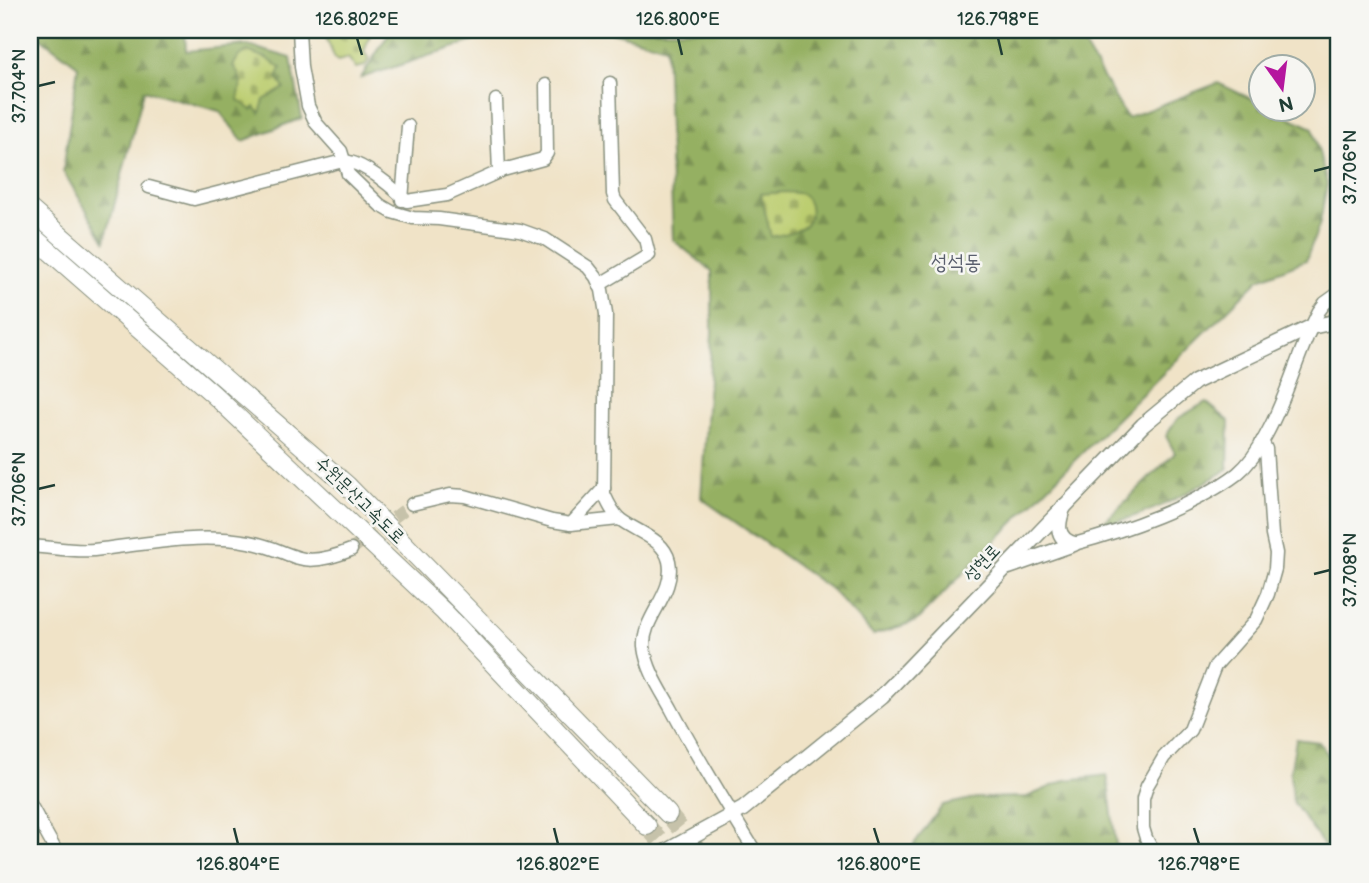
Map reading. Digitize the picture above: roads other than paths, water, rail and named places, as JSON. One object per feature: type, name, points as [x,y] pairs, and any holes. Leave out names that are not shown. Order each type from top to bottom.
[{"type":"highway","name":"수원문산고속도로","points":[[30,209],[347,485],[668,814]]},
{"type":"highway","name":"수원문산고속도로","points":[[30,234],[213,394],[444,612],[647,826]]},
{"type":"main road","name":"성현로","points":[[663,853],[743,809],[882,696],[1143,425],[1195,382],[1311,327],[1339,321]]},
{"type":"main road","points":[[1065,504],[1060,518],[1060,536],[1074,544]]},
{"type":"main road","points":[[1002,571],[1074,544]]},
{"type":"street","points":[[299,30],[301,67],[308,106],[316,123],[341,151],[348,174],[380,205],[400,214],[520,230],[545,239],[588,267],[599,285],[606,314],[604,488],[608,503],[619,519],[661,546],[669,562],[669,578],[663,599],[645,633],[647,662],[687,738],[756,853]]},
{"type":"street","points":[[599,285],[649,255],[645,239],[613,194],[610,83]]},
{"type":"street","points":[[149,187],[194,199],[343,161],[352,161],[381,179],[407,201],[447,195],[499,172],[544,159],[547,153],[546,85]]},
{"type":"street","points":[[496,100],[499,172]]},
{"type":"street","points":[[400,214],[408,125]]},
{"type":"street","points":[[1074,544],[1171,509],[1238,473],[1262,441],[1281,405],[1311,327],[1325,303],[1339,293]]},
{"type":"street","points":[[1154,853],[1143,828],[1143,799],[1147,786],[1164,757],[1190,730],[1215,666],[1256,620],[1268,594],[1275,569],[1276,553],[1266,449],[1262,441]]},
{"type":"street","points":[[570,524],[604,488]]},
{"type":"street","points":[[412,504],[450,495],[465,496],[570,524],[619,519]]},
{"type":"street","points":[[30,546],[90,550],[180,538],[204,539],[248,542],[296,559],[313,562],[351,550]]},
{"type":"street","points":[[30,804],[57,853]]},
{"type":"tunnel","points":[[351,550],[412,504]]},
{"type":"tunnel","points":[[668,814],[700,853]]},
{"type":"tunnel","points":[[647,826],[671,853]]},
{"type":"district","name":"성석동","points":[[956,262]]}]
